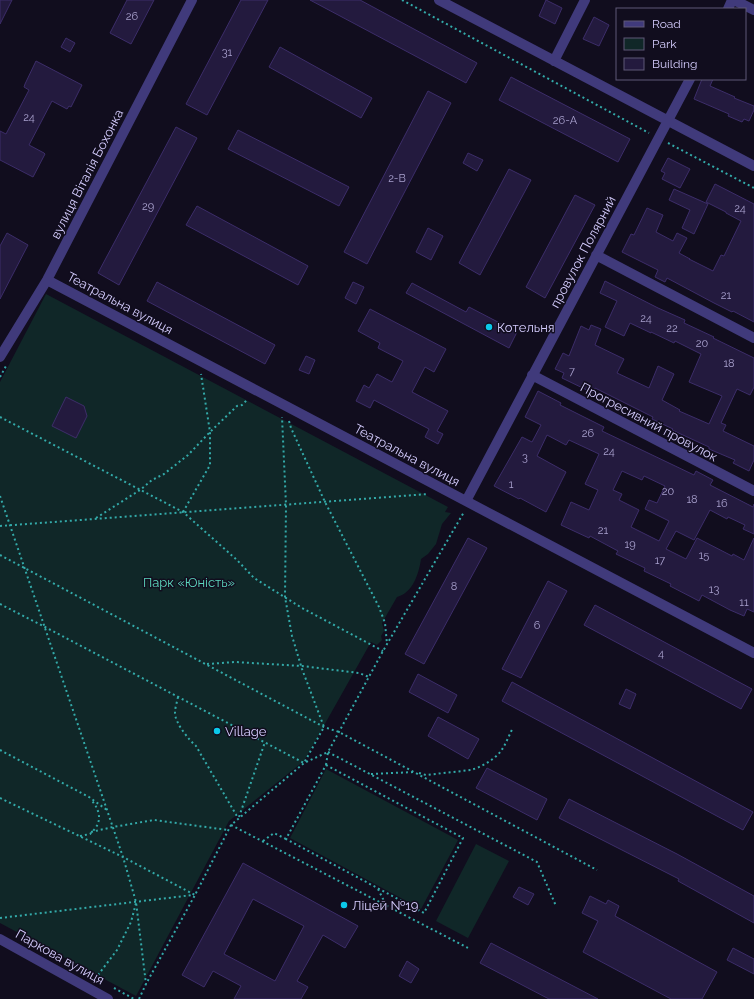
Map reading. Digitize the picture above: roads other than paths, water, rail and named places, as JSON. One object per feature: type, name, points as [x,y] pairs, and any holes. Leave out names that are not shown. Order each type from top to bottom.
[{"type":"street","name":"вулиця Віталія Бохонка","points":[[0,357],[48,280],[192,0]]},
{"type":"street","points":[[439,0],[754,166]]},
{"type":"street","points":[[554,61],[585,0]]},
{"type":"street","points":[[733,0],[754,10]]},
{"type":"street","name":"провулок Полярний","points":[[466,501],[689,80]]},
{"type":"street","points":[[596,254],[754,338]]},
{"type":"street","name":"Театральна вулиця","points":[[48,280],[754,653]]},
{"type":"street","name":"Прогресивний провулок","points":[[532,375],[754,492]]},
{"type":"street","name":"Паркова вулиця","points":[[0,939],[108,999]]},
{"type":"place","name":"Котельня","points":[[489,327]]},
{"type":"place","name":"Village","points":[[217,731]]},
{"type":"place","name":"Ліцей №19","points":[[344,905]]},
{"type":"park label","name":"Парк «Юність»","points":[[189,582]]}]
